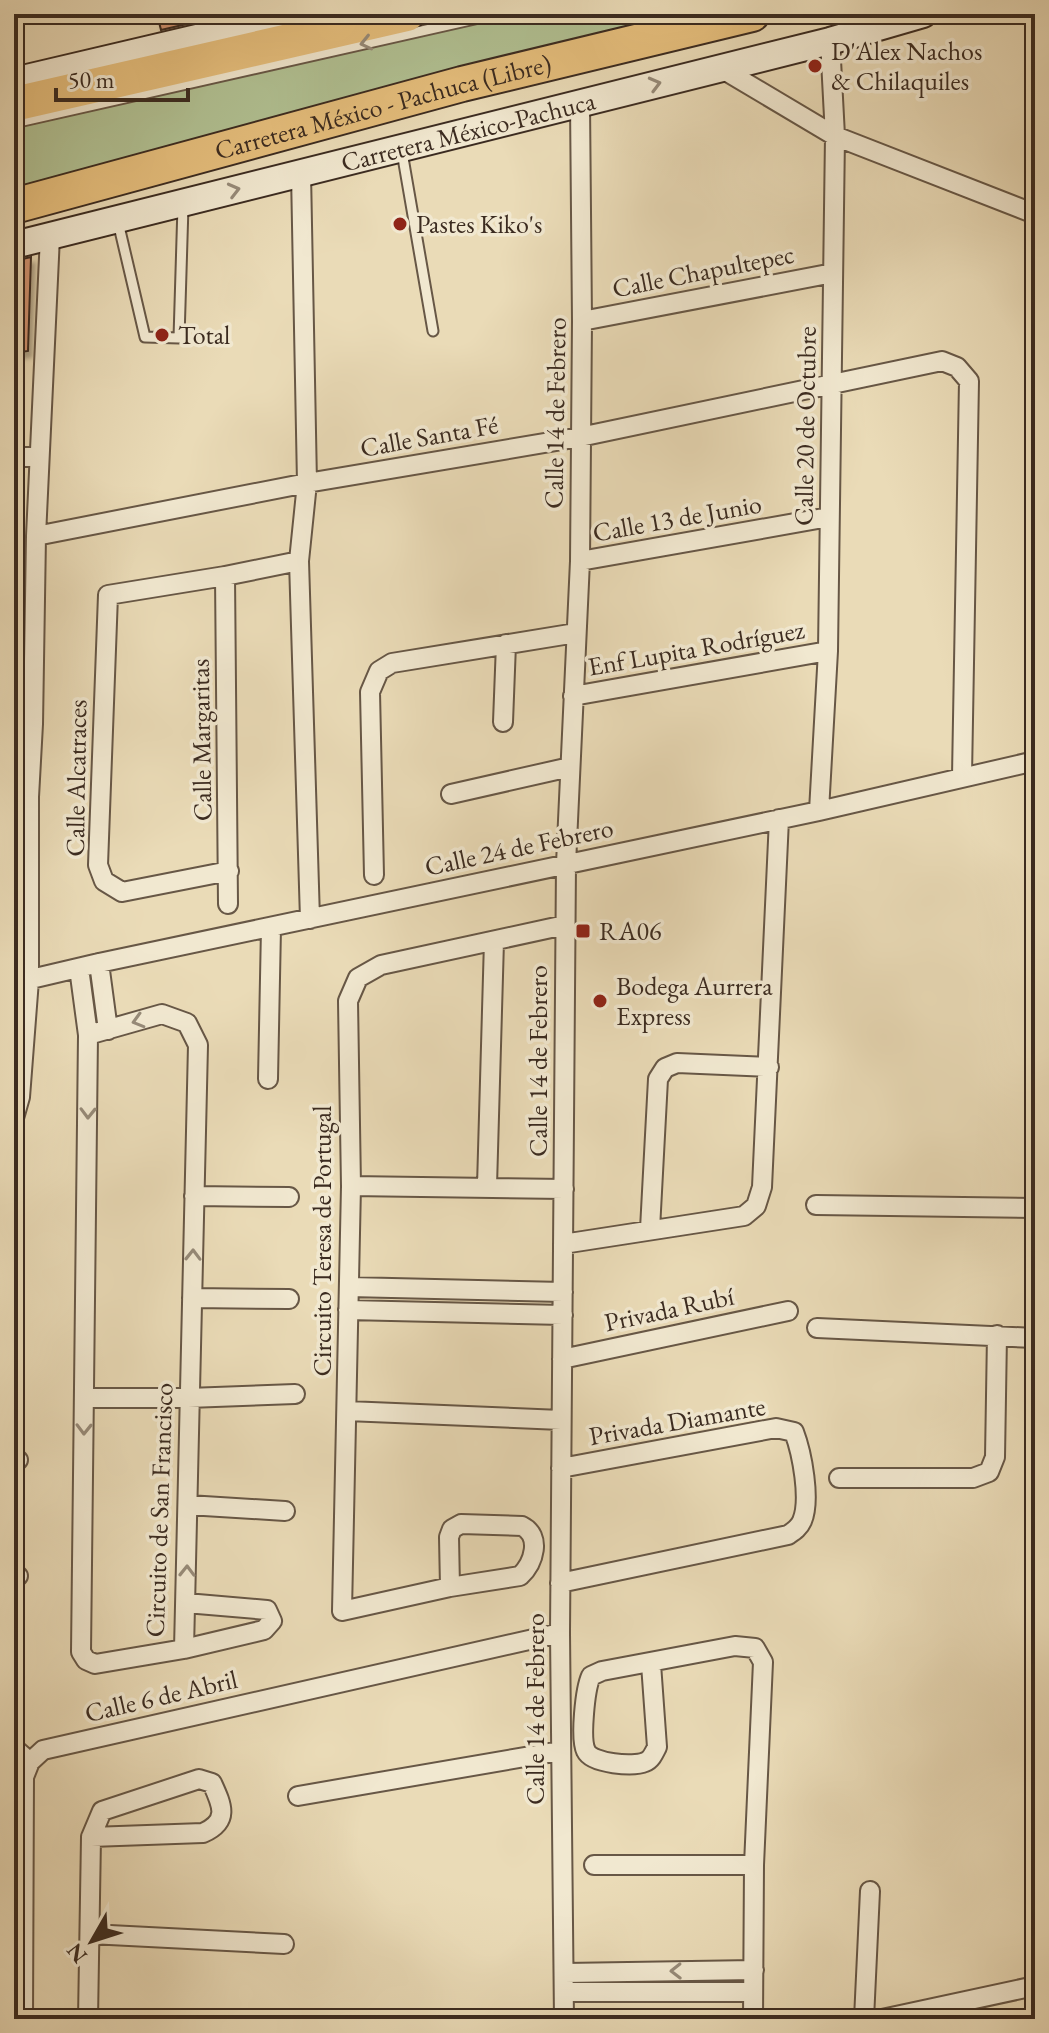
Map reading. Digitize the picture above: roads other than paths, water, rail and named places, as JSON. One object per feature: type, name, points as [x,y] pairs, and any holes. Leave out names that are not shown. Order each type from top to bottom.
[{"type":"highway","points":[[14,104],[407,14]]},
{"type":"highway","name":"Carretera México - Pachuca (Libre)","points":[[14,206],[462,84],[752,14]]},
{"type":"street","points":[[14,81],[299,14]]},
{"type":"street","name":"Carretera México-Pachuca","points":[[14,245],[830,41],[923,14]]},
{"type":"street","name":"Calle 20 de Octubre","points":[[819,811],[828,651],[835,136],[830,41]]},
{"type":"street","points":[[719,67],[835,136],[1035,214]]},
{"type":"street","name":"Calle 14 de Febrero","points":[[564,2019],[560,1583],[565,925],[580,561],[580,103]]},
{"type":"street","points":[[301,173],[307,483],[299,561],[310,919]]},
{"type":"street","points":[[14,1118],[20,1097],[36,536],[50,236]]},
{"type":"street","name":"Calle Chapultepec","points":[[582,321],[833,273]]},
{"type":"street","name":"Calle Santa Fé","points":[[36,536],[307,483],[580,437],[942,361],[957,367],[969,381],[962,776]]},
{"type":"street","points":[[14,457],[39,457]]},
{"type":"street","name":"Calle 13 de Junio","points":[[580,561],[829,517]]},
{"type":"street","points":[[225,576],[299,561]]},
{"type":"street","name":"Calle Alcatraces","points":[[225,576],[108,595],[98,865],[104,881],[122,892],[229,871]]},
{"type":"street","name":"Calle Margaritas","points":[[225,576],[228,904]]},
{"type":"street","points":[[374,875],[370,692],[379,671],[392,663],[576,633]]},
{"type":"street","points":[[503,722],[506,644]]},
{"type":"street","name":"Enf Lupita Rodríguez","points":[[573,696],[828,651]]},
{"type":"street","points":[[14,725],[33,724]]},
{"type":"street","name":"Calle 24 de Febrero","points":[[21,982],[819,811],[1035,761]]},
{"type":"street","points":[[451,794],[570,767]]},
{"type":"street","points":[[563,1244],[744,1216],[756,1206],[762,1187],[779,819]]},
{"type":"street","name":"Circuito Teresa de Portugal","points":[[450,1587],[449,1537],[452,1529],[461,1524],[522,1526],[529,1530],[534,1539],[532,1561],[520,1576],[450,1587],[342,1611],[351,1186],[348,1001],[358,978],[381,965],[565,925]]},
{"type":"street","points":[[268,1079],[271,928]]},
{"type":"street","points":[[487,1186],[494,941]]},
{"type":"street","points":[[99,963],[108,1030]]},
{"type":"street","name":"Circuito de San Francisco","points":[[79,968],[88,1035],[81,1652],[86,1660],[95,1664],[184,1649],[198,1045],[187,1023],[162,1014],[88,1035]]},
{"type":"street","points":[[650,1229],[658,1079],[665,1068],[677,1063],[769,1067]]},
{"type":"street","points":[[351,1186],[564,1189]]},
{"type":"street","points":[[194,1196],[289,1197]]},
{"type":"street","points":[[816,1205],[1035,1208]]},
{"type":"street","points":[[349,1287],[563,1292]]},
{"type":"street","points":[[192,1298],[289,1299]]},
{"type":"street","points":[[348,1310],[563,1315]]},
{"type":"street","name":"Privada Rubí","points":[[562,1359],[788,1311]]},
{"type":"street","points":[[817,1328],[1035,1338]]},
{"type":"street","points":[[839,1478],[973,1478],[989,1472],[995,1457],[997,1335]]},
{"type":"street","points":[[85,1398],[295,1394]]},
{"type":"street","points":[[347,1411],[561,1420]]},
{"type":"street","name":"Privada Diamante","points":[[560,1583],[788,1535],[800,1526],[805,1511],[801,1452],[794,1432],[776,1428],[561,1468]]},
{"type":"street","points":[[188,1505],[285,1511]]},
{"type":"street","points":[[184,1649],[264,1630],[272,1621],[267,1610],[186,1603]]},
{"type":"street","name":"Calle 6 de Abril","points":[[30,1762],[43,1750],[560,1633]]},
{"type":"street","points":[[651,1664],[657,1747],[652,1757],[645,1763],[600,1762],[591,1758],[584,1750],[585,1690],[591,1676],[602,1671],[735,1646],[755,1648],[763,1662],[754,1865],[753,2019]]},
{"type":"street","points":[[14,1748],[30,1762],[24,1777],[23,2019]]},
{"type":"street","points":[[298,1796],[560,1751]]},
{"type":"street","points":[[88,2019],[91,1837],[102,1811],[199,1779],[212,1783],[218,1795],[222,1817],[217,1827],[203,1833],[91,1837]]},
{"type":"street","points":[[594,1865],[754,1865]]},
{"type":"street","points":[[864,2019],[870,1891]]},
{"type":"street","points":[[90,1934],[284,1944]]},
{"type":"street","points":[[564,1982],[754,1970]]},
{"type":"street","points":[[564,1982],[753,1992]]},
{"type":"street","points":[[882,2019],[1035,1986]]},
{"type":"lane","points":[[14,123],[497,14]]},
{"type":"lane","points":[[232,135],[462,74],[711,14]]},
{"type":"lane","points":[[401,148],[433,331]]},
{"type":"lane","points":[[118,219],[145,337],[179,338],[183,203]]},
{"type":"place","name":"D'Alex Nachos & Chilaquiles","points":[[815,66]]},
{"type":"place","name":"Pastes Kiko's","points":[[400,224]]},
{"type":"place","name":"Total","points":[[162,335]]},
{"type":"place","name":"RA06","points":[[583,931]]},
{"type":"place","name":"Bodega Aurrera Express","points":[[600,1001]]}]
